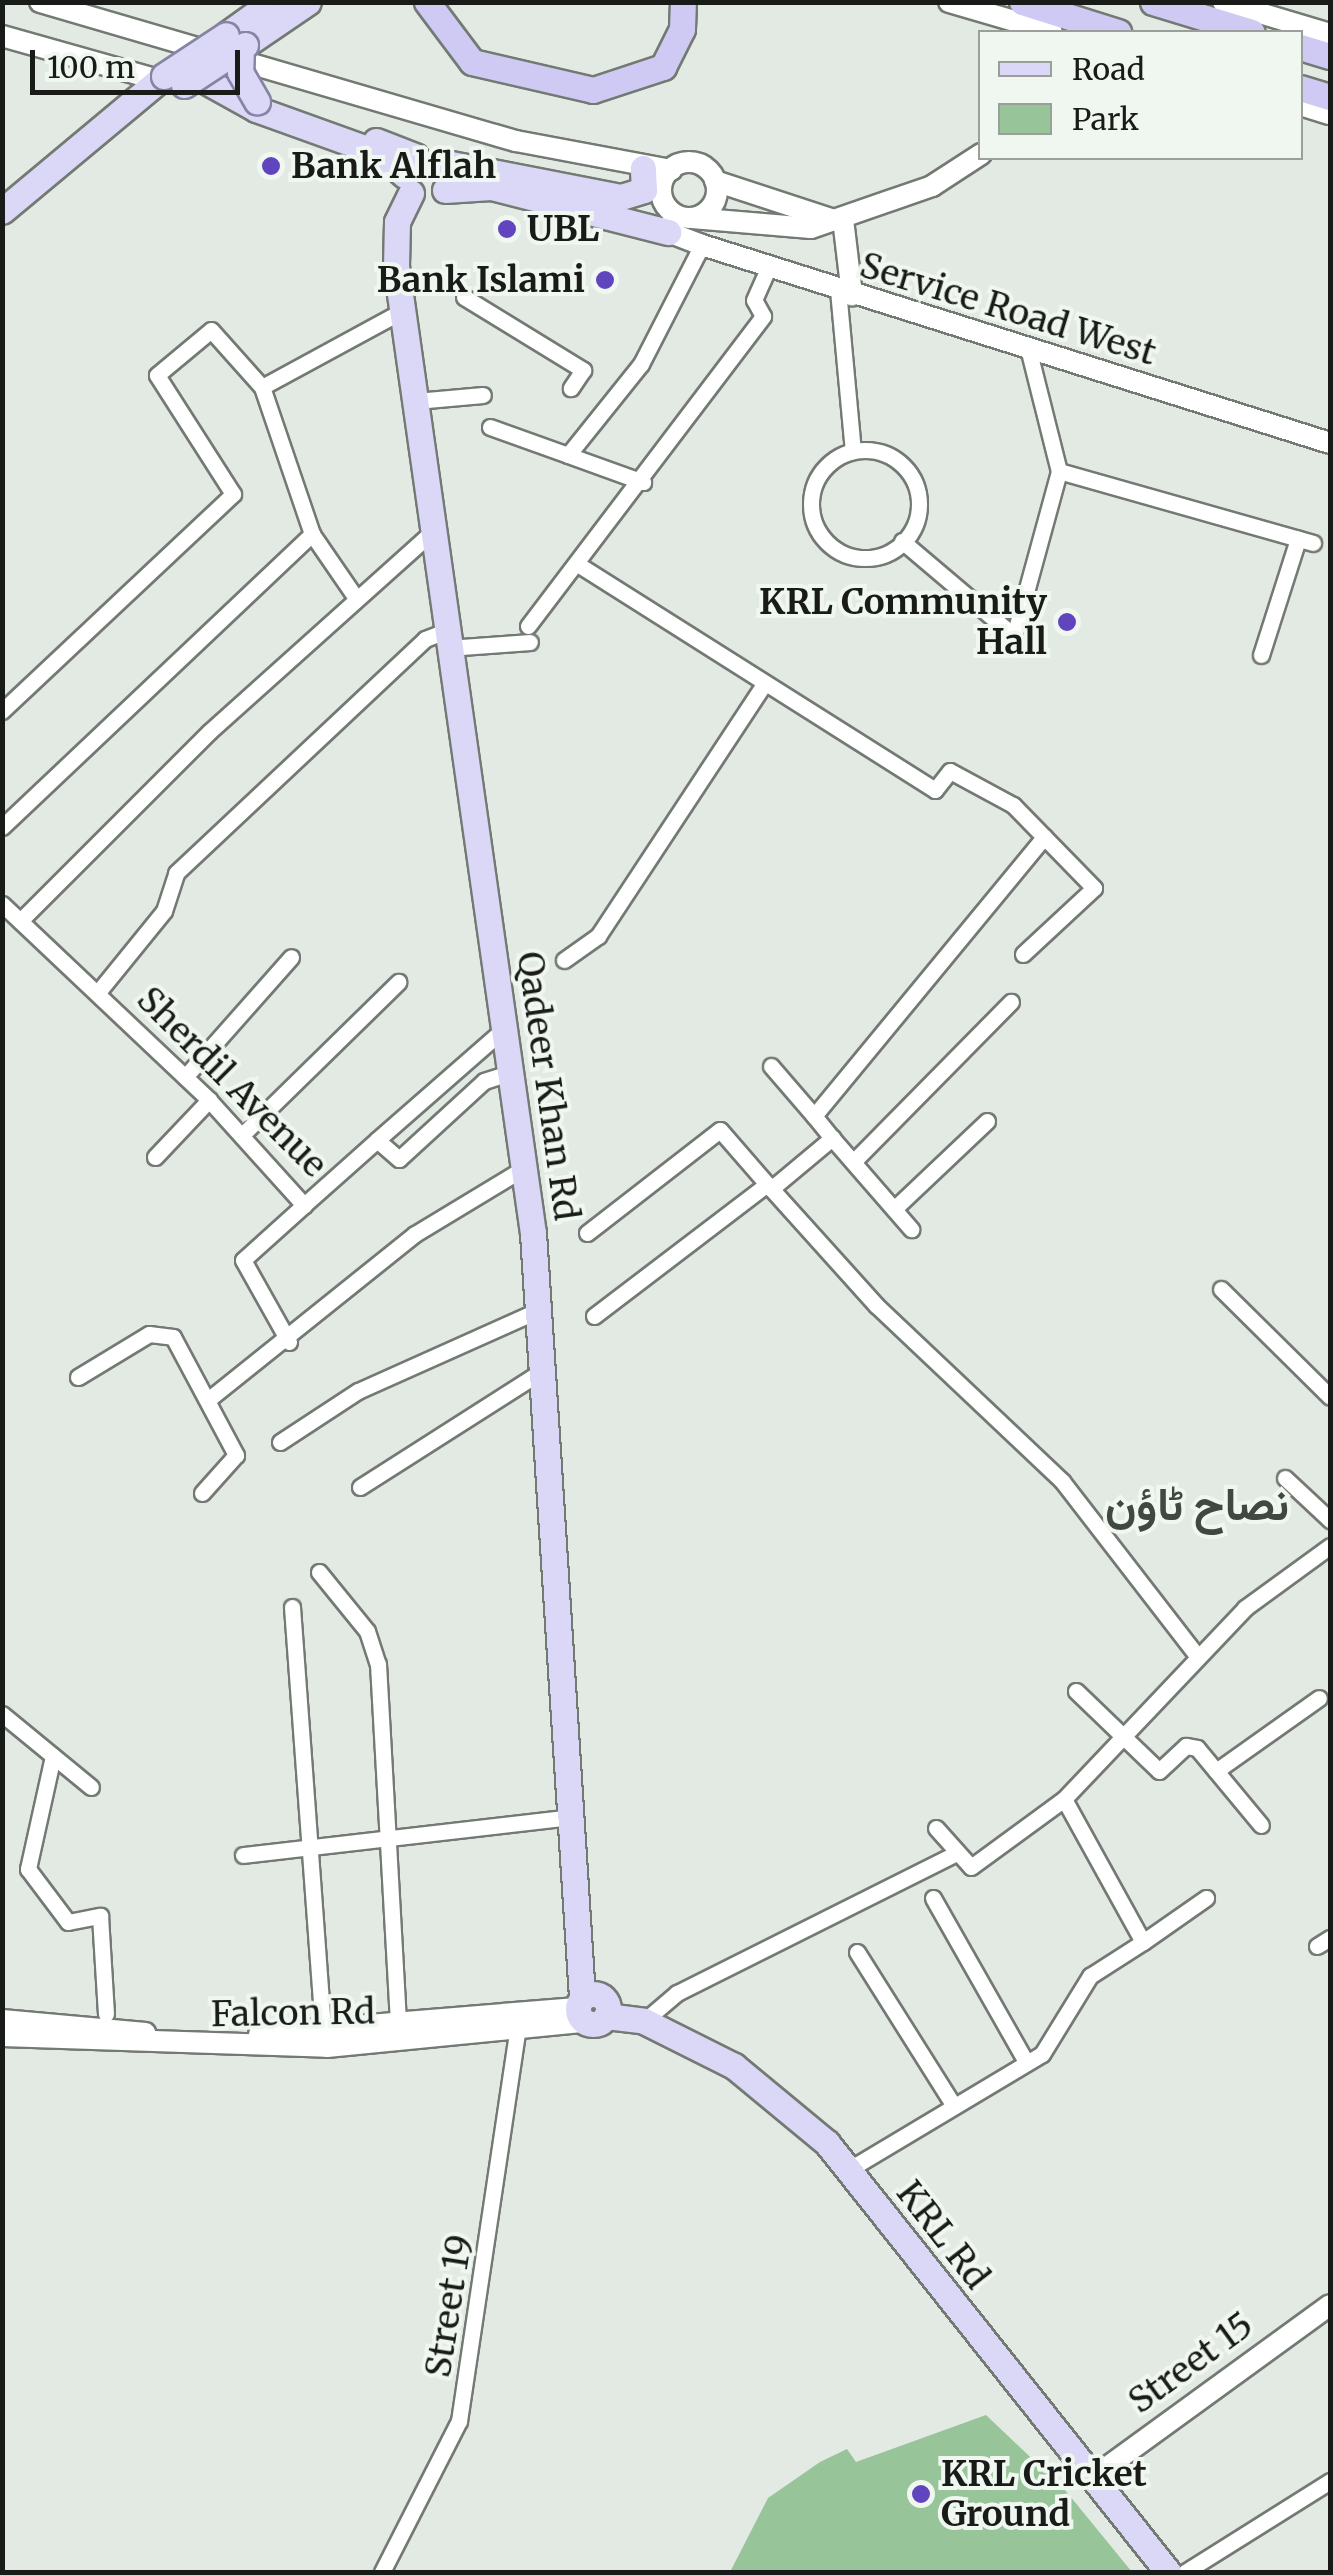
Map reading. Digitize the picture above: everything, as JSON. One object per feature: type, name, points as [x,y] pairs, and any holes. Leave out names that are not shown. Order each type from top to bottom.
[{"type":"highway","points":[[427,2],[472,62],[594,90],[663,66],[682,29],[683,2]]},
{"type":"highway","points":[[1022,2],[1112,30]]},
{"type":"highway","points":[[1153,2],[1245,30]]},
{"type":"highway","points":[[1303,48],[1330,56]]},
{"type":"highway","points":[[1303,89],[1330,97]]},
{"type":"main road","points":[[272,2],[237,42],[240,72],[258,101],[419,182],[491,187],[679,222]]},
{"type":"main road","points":[[2,211],[176,79],[308,2]]},
{"type":"main road","points":[[176,79],[381,154],[419,182]]},
{"type":"main road","points":[[419,182],[446,164],[622,197],[644,190],[643,168]]},
{"type":"main road","name":"Qadeer Khan Rd","points":[[419,182],[395,239],[434,530],[455,638],[544,1233],[589,2007]]},
{"type":"main road","name":"Qadeer Khan Rd","points":[[419,182],[407,262],[428,400],[539,1310],[572,1817],[589,2007]]},
{"type":"main road","name":"KRL Rd","points":[[589,2007],[644,2021],[770,2090],[848,2170],[1168,2572]]},
{"type":"street","points":[[40,2],[444,121],[643,168],[670,170],[696,164],[715,180],[839,224]]},
{"type":"street","points":[[949,2],[1045,30]]},
{"type":"street","points":[[1223,2],[1330,34]]},
{"type":"street","points":[[995,16],[1008,30]]},
{"type":"street","points":[[2,36],[176,79]]},
{"type":"street","points":[[1303,106],[1330,114]]},
{"type":"street","points":[[679,222],[798,230],[839,224],[932,186],[978,155]]},
{"type":"street","points":[[670,170],[661,194],[679,222]]},
{"type":"street","points":[[679,222],[713,205],[715,180]]},
{"type":"street","name":"Service Road West","points":[[679,222],[702,245],[1330,443]]},
{"type":"street","points":[[839,224],[853,451]]},
{"type":"street","points":[[568,454],[641,364],[702,245]]},
{"type":"street","points":[[99,991],[164,911],[176,872],[425,639],[529,634],[763,316],[754,300],[769,266]]},
{"type":"street","points":[[464,297],[583,370],[571,388]]},
{"type":"street","points":[[262,387],[402,310]]},
{"type":"street","points":[[2,711],[233,494],[158,376],[211,330],[262,387],[312,534],[354,596]]},
{"type":"street","points":[[902,541],[1014,636],[1058,470],[1028,348]]},
{"type":"street","points":[[428,400],[483,394]]},
{"type":"street","points":[[490,427],[642,482]]},
{"type":"street","points":[[853,451],[884,454],[910,472],[918,513],[902,541],[856,558],[820,535],[811,494],[834,459],[853,451]]},
{"type":"street","points":[[1058,470],[1306,541],[1261,655]]},
{"type":"street","points":[[10,917],[354,596],[434,530]]},
{"type":"street","points":[[2,827],[312,534]]},
{"type":"street","points":[[579,565],[762,686],[935,790],[950,771],[971,779],[1044,837],[1094,888],[1022,954]]},
{"type":"street","points":[[564,960],[598,936],[762,686]]},
{"type":"street","points":[[814,1116],[1044,837]]},
{"type":"street","name":"Sherdil Avenue","points":[[10,917],[99,991],[209,1100],[304,1205],[377,1140],[398,1159],[484,1081],[512,1072]]},
{"type":"street","points":[[185,1076],[292,957]]},
{"type":"street","points":[[242,1135],[398,982]]},
{"type":"street","points":[[853,1162],[1011,1002]]},
{"type":"street","points":[[377,1140],[506,1027]]},
{"type":"street","points":[[771,1066],[911,1229]]},
{"type":"street","points":[[154,1156],[209,1100]]},
{"type":"street","points":[[894,1210],[987,1121]]},
{"type":"street","points":[[587,1233],[720,1130],[877,1306],[1062,1481],[1198,1657]]},
{"type":"street","points":[[594,1316],[832,1138]]},
{"type":"street","points":[[209,1400],[288,1342],[430,1222],[524,1168]]},
{"type":"street","points":[[288,1342],[243,1260],[304,1205]]},
{"type":"street","points":[[1221,1289],[1330,1397]]},
{"type":"street","points":[[280,1442],[358,1390],[539,1310]]},
{"type":"street","points":[[78,1378],[161,1330],[209,1400],[237,1461],[202,1493]]},
{"type":"street","points":[[360,1487],[542,1372]]},
{"type":"street","points":[[1285,1478],[1330,1520]]},
{"type":"street","points":[[936,1828],[954,1854],[971,1868],[1064,1799],[1245,1608],[1330,1546]]},
{"type":"street","points":[[319,1572],[367,1630],[378,1664],[384,1840],[398,2021]]},
{"type":"street","points":[[292,1606],[316,1844],[324,2025]]},
{"type":"street","points":[[1076,1691],[1159,1771],[1191,1744],[1261,1826]]},
{"type":"street","points":[[1216,1772],[1319,1698]]},
{"type":"street","points":[[2,1714],[91,1786]]},
{"type":"street","points":[[53,1756],[28,1868],[68,1922],[100,1916],[106,2014]]},
{"type":"street","points":[[1064,1799],[1143,1942]]},
{"type":"street","points":[[243,1854],[572,1817]]},
{"type":"street","points":[[644,2021],[677,1993],[954,1854]]},
{"type":"street","points":[[933,1898],[1026,2062]]},
{"type":"street","points":[[848,2170],[1042,2054],[1090,1976],[1206,1898]]},
{"type":"street","points":[[858,1952],[954,2106]]},
{"type":"street","name":"Falcon Rd","points":[[2,2020],[136,2032],[332,2033],[589,2007]]},
{"type":"street","name":"Falcon Rd","points":[[2,2036],[327,2048],[517,2032],[589,2007]]},
{"type":"street","name":"Street 19","points":[[382,2572],[459,2421],[517,2032]]},
{"type":"street","name":"Street 15","points":[[1092,2478],[1330,2305]]},
{"type":"street","points":[[1185,2572],[1330,2481]]},
{"type":"green space","name":"KRL Cricket Ground","points":[[986,2415],[1065,2490],[1132,2572],[730,2572],[768,2498],[820,2462],[847,2449],[856,2462]]},
{"type":"place","name":"Bank Alflah","points":[[271,166]]},
{"type":"place","name":"UBL","points":[[507,229]]},
{"type":"place","name":"Bank Islami","points":[[605,280]]},
{"type":"place","name":"KRL Community Hall","points":[[1067,622]]},
{"type":"place","name":"KRL Cricket Ground","points":[[921,2494]]},
{"type":"district","name":"نصاح ٹاؤن","points":[[1197,1505]]}]
